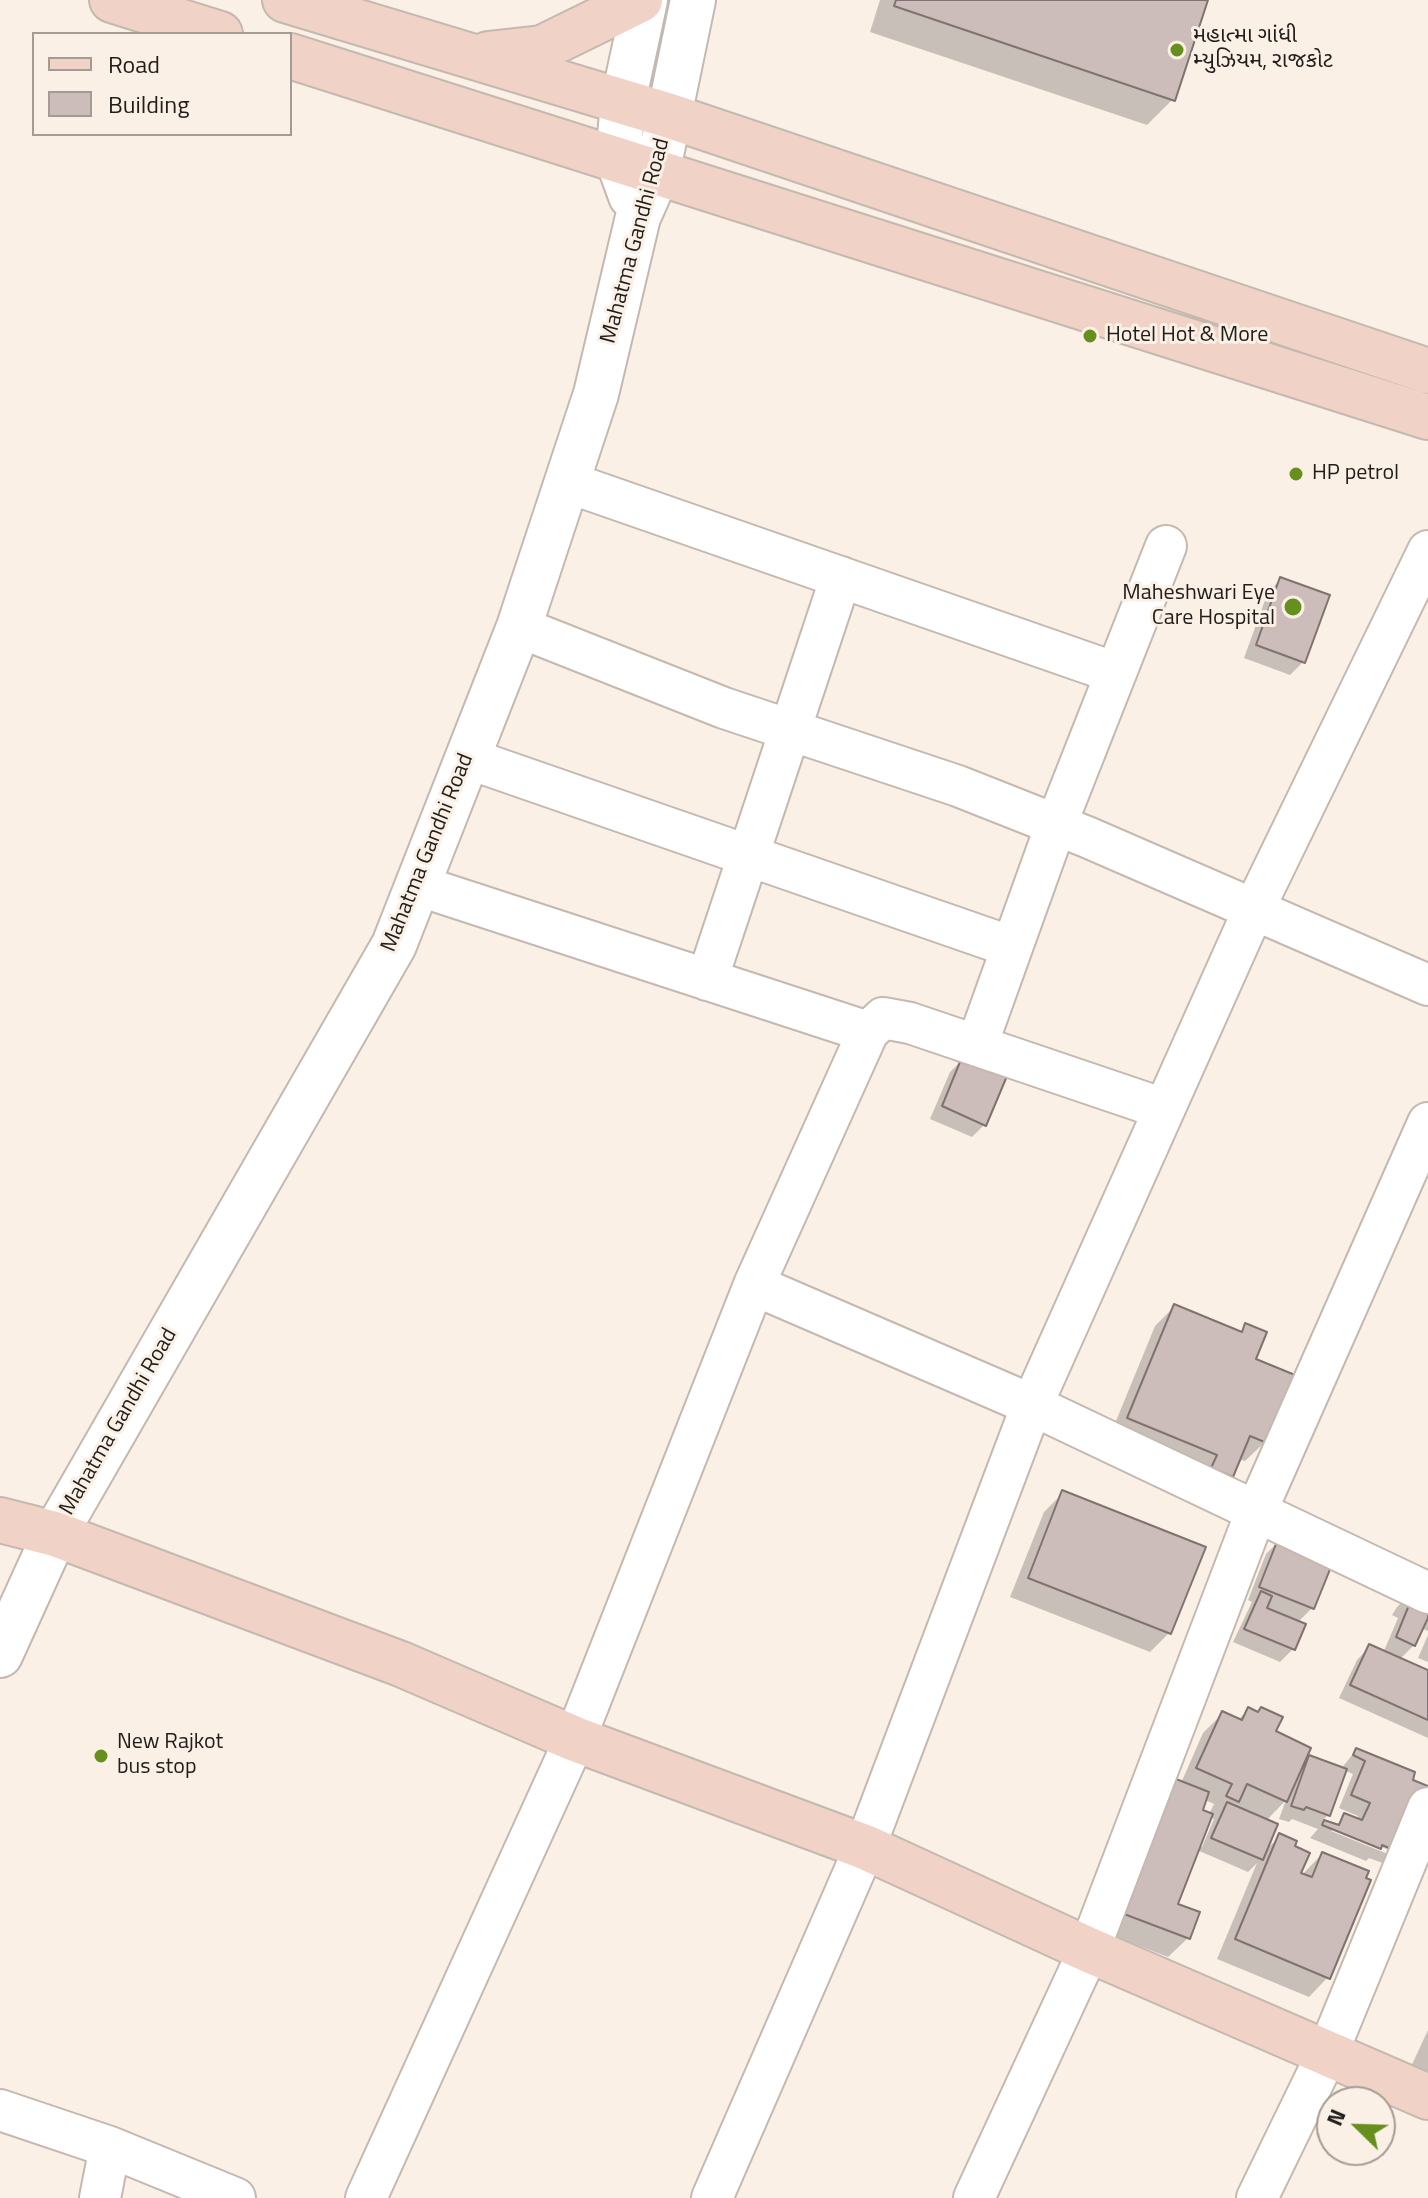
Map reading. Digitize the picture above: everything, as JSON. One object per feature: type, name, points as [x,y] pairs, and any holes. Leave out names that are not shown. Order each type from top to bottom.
[{"type":"main road","points":[[112,0],[214,32]]},
{"type":"main road","points":[[285,0],[670,116],[1428,371]]},
{"type":"main road","points":[[474,56],[542,48],[643,0]]},
{"type":"main road","points":[[292,57],[1428,417]]},
{"type":"main road","points":[[0,1520],[55,1534],[401,1664],[575,1739],[865,1847],[1089,1950],[1428,2097]]},
{"type":"street","points":[[638,167],[623,102],[643,0]]},
{"type":"street","name":"Mahatma Gandhi Road","points":[[0,1655],[55,1534],[394,945],[519,627],[596,394],[638,217],[638,167],[670,116],[693,0]]},
{"type":"street","points":[[567,482],[1116,673]]},
{"type":"street","points":[[977,1045],[1056,825],[1166,546]]},
{"type":"street","points":[[712,2198],[865,1847],[1032,1405],[1254,909],[1428,551]]},
{"type":"street","points":[[707,980],[841,577]]},
{"type":"street","points":[[519,627],[724,708],[958,786],[1428,985]]},
{"type":"street","points":[[467,758],[1012,947]]},
{"type":"street","points":[[417,885],[868,1032]]},
{"type":"street","points":[[366,2198],[575,1739],[754,1285],[868,1032],[883,1018],[910,1023],[1164,1109]]},
{"type":"street","points":[[974,2198],[1089,1950],[1256,1512],[1428,1123]]},
{"type":"street","points":[[754,1285],[1032,1405],[1428,1593]]},
{"type":"street","points":[[1257,2198],[1328,2052],[1428,1808]]},
{"type":"street","points":[[0,2110],[110,2147],[231,2197]]},
{"type":"street","points":[[100,2198],[110,2147]]},
{"type":"building","points":[[896,0],[1208,0],[1175,101],[894,6]]},
{"type":"building","points":[[1280,577],[1330,595],[1305,663],[1256,645]]},
{"type":"building","points":[[962,1057],[1007,1076],[986,1126],[942,1106]]},
{"type":"building","points":[[1174,1304],[1242,1332],[1245,1323],[1267,1332],[1256,1359],[1295,1375],[1267,1443],[1250,1436],[1233,1477],[1211,1468],[1217,1455],[1127,1418]]},
{"type":"building","points":[[1062,1490],[1206,1547],[1171,1634],[1028,1578]]},
{"type":"building","points":[[1278,1539],[1333,1562],[1314,1609],[1259,1587]]},
{"type":"building","points":[[1261,1591],[1272,1596],[1267,1608],[1306,1624],[1295,1650],[1244,1629]]},
{"type":"building","points":[[1428,1599],[1428,1618],[1415,1646],[1396,1637],[1409,1605]]},
{"type":"building","points":[[1369,1644],[1428,1670],[1428,1720],[1350,1685]]},
{"type":"building","points":[[1248,1707],[1258,1712],[1261,1707],[1283,1717],[1276,1731],[1311,1748],[1287,1802],[1247,1784],[1239,1802],[1226,1796],[1232,1784],[1196,1768],[1222,1711],[1242,1720]]},
{"type":"building","points":[[1356,1748],[1415,1772],[1413,1780],[1428,1786],[1428,1806],[1408,1856],[1382,1845],[1381,1849],[1322,1825],[1324,1820],[1339,1825],[1344,1813],[1362,1820],[1370,1803],[1351,1795],[1365,1761],[1353,1755]]},
{"type":"building","points":[[1309,1755],[1347,1769],[1330,1816],[1306,1807],[1304,1810],[1291,1806]]},
{"type":"building","points":[[1176,1779],[1209,1792],[1203,1810],[1213,1814],[1178,1904],[1200,1912],[1190,1939],[1124,1914]]},
{"type":"building","points":[[1227,1802],[1278,1824],[1263,1860],[1211,1838]]},
{"type":"building","points":[[1279,1833],[1297,1841],[1295,1846],[1310,1853],[1301,1873],[1312,1877],[1322,1852],[1369,1871],[1366,1878],[1371,1880],[1330,1979],[1235,1939]]},
{"type":"place","name":"મહાત્મા ગાંધી મ્યુઝિયમ, રાજકોટ","points":[[1177,50]]},
{"type":"place","name":"Hotel Hot & More","points":[[1090,336]]},
{"type":"place","name":"HP petrol","points":[[1296,474]]},
{"type":"place","name":"Maheshwari Eye Care Hospital","points":[[1293,607]]},
{"type":"place","name":"New Rajkot bus stop","points":[[101,1756]]}]
